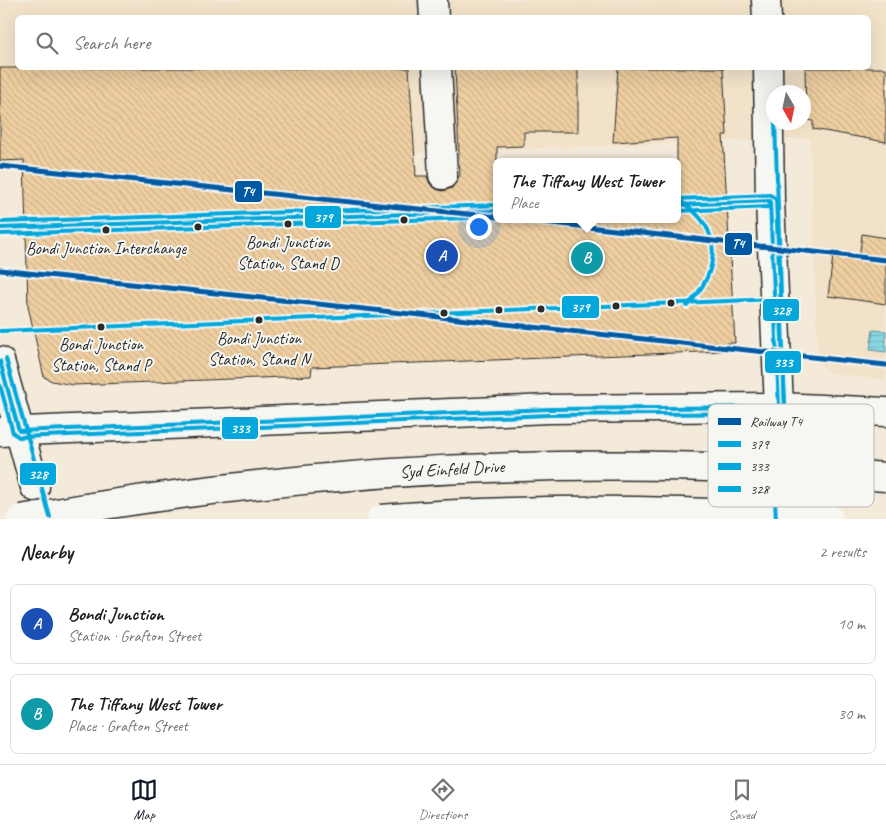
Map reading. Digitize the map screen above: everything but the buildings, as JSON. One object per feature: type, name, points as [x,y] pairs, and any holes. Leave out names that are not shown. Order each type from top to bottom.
[{"type":"street","points":[[433,0],[434,15]]},
{"type":"street","points":[[766,0],[767,15]]},
{"type":"street","points":[[437,70],[444,175]]},
{"type":"street","points":[[768,70],[770,201],[779,404]]},
{"type":"street","points":[[0,361],[10,431],[36,487]]},
{"type":"street","points":[[10,431],[549,409],[708,408]]},
{"type":"street","name":"Syd Einfeld Drive","points":[[21,519],[110,503],[214,488],[321,477],[427,469],[534,465],[708,466]]},
{"type":"street","points":[[381,519],[525,512],[639,512],[745,514],[829,519]]},
{"type":"shaded area","points":[[0,0],[886,0],[886,380],[830,373],[818,362],[810,138],[0,168]]},
{"type":"water","points":[[873,330],[886,331],[886,352],[870,350]]},
{"type":"tunnel","points":[[770,507],[770,519]]},
{"type":"tunnel","points":[[793,507],[794,519]]},
{"type":"rail line","name":"T4","points":[[0,166],[493,217]]},
{"type":"rail line","name":"T4","points":[[552,223],[886,260]]},
{"type":"rail line","name":"T4","points":[[0,270],[886,365]]},
{"type":"transit line","name":"333","points":[[775,130],[785,404]]},
{"type":"transit line","name":"328","points":[[681,199],[770,195],[776,199],[785,404]]},
{"type":"transit line","name":"379","points":[[681,205],[770,201]]},
{"type":"transit line","name":"379","points":[[770,201],[779,404]]},
{"type":"transit line","name":"328","points":[[681,202],[695,212],[705,224],[711,237],[713,251],[706,279],[698,293],[687,306]]},
{"type":"transit line","name":"328","points":[[0,222],[493,205]]},
{"type":"transit line","name":"333","points":[[681,211],[770,207]]},
{"type":"transit line","name":"379","points":[[0,228],[493,211]]},
{"type":"transit line","name":"333","points":[[0,234],[493,217]]},
{"type":"transit line","name":"379","points":[[0,331],[774,299]]},
{"type":"transit line","name":"328","points":[[6,359],[50,517]]},
{"type":"transit line","name":"379","points":[[0,361],[19,431],[549,409],[708,408]]},
{"type":"transit line","name":"333","points":[[0,385],[13,433],[19,437],[549,415],[708,414]]},
{"type":"transit line","name":"328","points":[[775,507],[776,519]]},
{"type":"place","name":"Bondi Junction Station, Stand D","points":[[288,224]]},
{"type":"place","name":"Bondi Junction Interchange","points":[[106,230]]},
{"type":"place","name":"Bondi Junction","points":[[442,256]]},
{"type":"place","name":"The Tiffany West Tower","points":[[587,258]]},
{"type":"place","name":"Bondi Junction Station, Stand N","points":[[259,320]]},
{"type":"place","name":"Bondi Junction Station, Stand P","points":[[101,327]]}]
